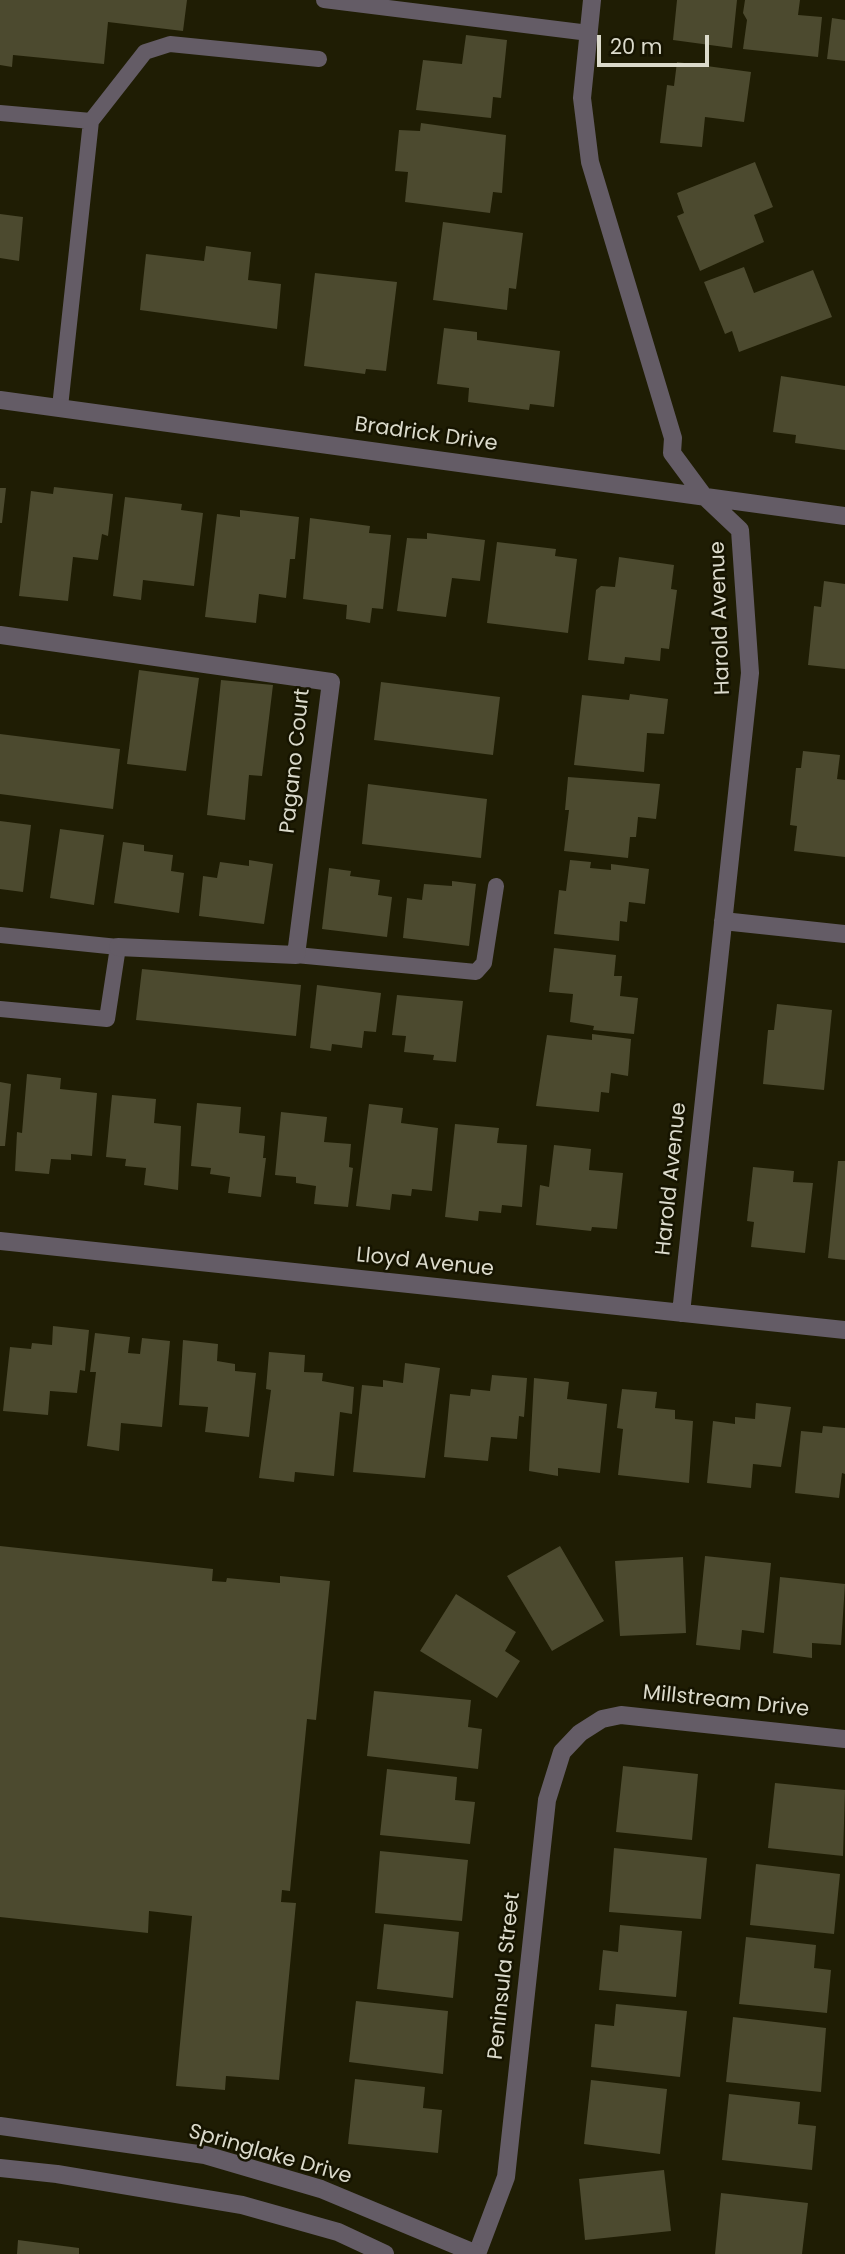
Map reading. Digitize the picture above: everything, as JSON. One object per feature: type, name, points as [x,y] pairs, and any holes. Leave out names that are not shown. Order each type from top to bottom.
[{"type":"street","name":"Harold Avenue","points":[[592,0],[582,98],[590,162],[673,438],[672,453],[703,495],[740,530],[750,673],[681,1313]]},
{"type":"street","name":"Bradrick Drive","points":[[0,400],[845,516]]},
{"type":"street","name":"Pagano Court","points":[[0,635],[331,682],[296,954]]},
{"type":"street","points":[[723,921],[845,934]]},
{"type":"street","points":[[118,947],[296,954]]},
{"type":"street","name":"Lloyd Avenue","points":[[0,1241],[845,1329]]},
{"type":"street","name":"Millstream Drive","points":[[602,1719],[643,1715],[845,1739]]},
{"type":"street","name":"Peninsula Street","points":[[477,2254],[506,2178],[547,1800],[562,1752],[580,1733],[602,1719]]},
{"type":"street","name":"Springlake Drive","points":[[0,2126],[205,2155],[321,2189],[477,2254]]},
{"type":"street","points":[[0,2168],[57,2174],[242,2206],[338,2232],[385,2254]]},
{"type":"lane","points":[[324,0],[589,33]]},
{"type":"lane","points":[[60,407],[91,121],[145,52],[170,44],[319,59]]},
{"type":"lane","points":[[0,113],[91,121]]},
{"type":"lane","points":[[296,954],[476,972],[484,962],[496,886]]},
{"type":"lane","points":[[0,934],[118,947],[107,1019],[0,1009]]},
{"type":"building","points":[[0,0],[187,0],[183,31],[108,22],[104,64],[13,55],[12,67],[0,65]]},
{"type":"building","points":[[677,0],[737,0],[732,48],[673,40]]},
{"type":"building","points":[[745,0],[800,0],[798,15],[822,17],[818,57],[743,49],[747,20],[743,13]]},
{"type":"building","points":[[832,18],[845,20],[845,61],[827,59]]},
{"type":"building","points":[[466,35],[507,40],[501,98],[493,97],[491,118],[416,110],[423,60],[462,64]]},
{"type":"building","points":[[677,62],[751,72],[744,122],[705,117],[702,147],[660,143],[667,85],[674,86]]},
{"type":"building","points":[[421,123],[506,135],[502,193],[493,192],[490,213],[405,202],[408,172],[395,171],[399,130],[420,131]]},
{"type":"building","points":[[755,162],[773,207],[754,215],[764,242],[700,271],[677,216],[684,213],[677,193]]},
{"type":"building","points":[[0,214],[23,217],[19,261],[0,258]]},
{"type":"building","points":[[443,222],[523,233],[516,289],[509,288],[507,310],[433,300]]},
{"type":"building","points":[[206,246],[251,252],[248,280],[281,284],[277,329],[140,310],[146,254],[204,261]]},
{"type":"building","points":[[744,267],[754,293],[813,270],[832,317],[739,352],[732,331],[725,334],[704,282]]},
{"type":"building","points":[[315,273],[397,282],[386,371],[366,369],[365,374],[304,366]]},
{"type":"building","points":[[444,328],[477,332],[477,340],[560,351],[554,407],[530,404],[529,410],[468,402],[469,388],[437,384]]},
{"type":"building","points":[[781,376],[845,386],[845,450],[795,443],[796,435],[773,432]]},
{"type":"building","points":[[54,487],[113,494],[108,536],[102,534],[98,560],[73,557],[68,601],[19,596],[31,491],[53,494]]},
{"type":"building","points":[[0,488],[6,488],[2,523],[0,523]]},
{"type":"building","points":[[125,497],[182,504],[181,510],[203,513],[194,586],[143,580],[141,600],[113,596]]},
{"type":"building","points":[[240,510],[299,517],[295,559],[290,559],[286,598],[259,594],[256,623],[205,617],[217,514],[240,517]]},
{"type":"building","points":[[310,518],[370,526],[369,533],[391,535],[383,609],[372,608],[370,623],[346,619],[347,605],[303,599]]},
{"type":"building","points":[[427,533],[485,540],[480,581],[452,578],[446,617],[397,611],[407,538],[427,539]]},
{"type":"building","points":[[497,542],[556,549],[555,556],[577,559],[568,633],[487,623]]},
{"type":"building","points":[[619,557],[674,565],[671,589],[677,590],[669,649],[661,648],[660,661],[625,657],[624,664],[588,660],[596,590],[601,586],[615,587]]},
{"type":"building","points":[[824,581],[845,584],[845,669],[808,665],[814,606],[821,607]]},
{"type":"building","points":[[139,670],[199,678],[186,771],[127,764]]},
{"type":"building","points":[[221,680],[273,685],[262,776],[249,775],[245,820],[207,815]]},
{"type":"building","points":[[381,682],[500,697],[493,755],[374,740]]},
{"type":"building","points":[[630,694],[668,699],[664,734],[647,733],[644,772],[574,765],[582,695],[629,700]]},
{"type":"building","points":[[0,734],[120,749],[113,809],[0,794]]},
{"type":"building","points":[[803,751],[840,755],[837,779],[845,780],[845,857],[794,851],[797,826],[790,825],[796,768],[801,768]]},
{"type":"building","points":[[568,777],[660,784],[656,819],[638,817],[636,837],[630,837],[628,858],[564,851],[569,810],[565,810]]},
{"type":"building","points":[[368,784],[487,799],[481,858],[362,844]]},
{"type":"building","points":[[0,821],[31,825],[23,892],[0,889]]},
{"type":"building","points":[[60,829],[104,835],[94,905],[50,898]]},
{"type":"building","points":[[123,842],[144,845],[144,851],[173,855],[171,871],[184,873],[179,913],[114,903]]},
{"type":"building","points":[[249,860],[273,864],[264,924],[199,916],[203,876],[217,878],[220,862],[249,866]]},
{"type":"building","points":[[570,860],[591,862],[590,868],[611,870],[611,864],[649,869],[645,904],[629,902],[627,922],[620,921],[619,941],[554,934],[559,890],[566,891]]},
{"type":"building","points":[[329,868],[351,871],[350,876],[380,880],[378,895],[392,897],[387,937],[322,929]]},
{"type":"building","points":[[452,881],[476,884],[469,946],[403,938],[407,898],[422,900],[424,884],[452,886]]},
{"type":"building","points":[[554,948],[616,955],[614,976],[622,976],[620,996],[638,998],[634,1034],[593,1030],[594,1026],[570,1022],[573,994],[549,992]]},
{"type":"building","points":[[142,969],[301,985],[296,1036],[136,1020]]},
{"type":"building","points":[[317,985],[381,993],[376,1032],[364,1031],[362,1048],[332,1044],[331,1051],[310,1048]]},
{"type":"building","points":[[397,995],[463,1001],[456,1062],[433,1060],[434,1055],[404,1052],[406,1036],[392,1035]]},
{"type":"building","points":[[777,1004],[832,1010],[824,1090],[763,1084],[768,1030],[774,1030]]},
{"type":"building","points":[[592,1034],[631,1039],[628,1076],[611,1073],[609,1093],[601,1092],[599,1112],[536,1106],[547,1035],[592,1040]]},
{"type":"building","points":[[27,1074],[61,1078],[60,1089],[97,1093],[92,1156],[71,1154],[71,1160],[51,1159],[49,1174],[15,1171],[17,1132],[22,1133]]},
{"type":"building","points":[[0,1082],[11,1084],[5,1146],[0,1146]]},
{"type":"building","points":[[112,1095],[156,1099],[154,1123],[181,1126],[178,1190],[144,1185],[146,1168],[125,1166],[126,1159],[106,1157]]},
{"type":"building","points":[[197,1103],[241,1107],[239,1133],[265,1136],[263,1158],[266,1158],[261,1197],[228,1193],[230,1177],[210,1174],[211,1168],[191,1166]]},
{"type":"building","points":[[369,1104],[403,1108],[401,1123],[438,1128],[432,1191],[412,1189],[411,1196],[392,1194],[390,1210],[356,1206]]},
{"type":"building","points":[[281,1112],[327,1117],[324,1142],[351,1144],[349,1167],[353,1168],[348,1207],[314,1204],[316,1186],[296,1183],[296,1177],[275,1175]]},
{"type":"building","points":[[455,1124],[499,1128],[497,1143],[527,1145],[522,1207],[502,1205],[501,1213],[479,1211],[478,1221],[445,1217]]},
{"type":"building","points":[[554,1145],[591,1149],[589,1170],[623,1173],[617,1229],[592,1227],[591,1231],[536,1225],[540,1185],[549,1187]]},
{"type":"building","points":[[838,1161],[845,1161],[845,1260],[828,1258]]},
{"type":"building","points":[[753,1167],[794,1171],[793,1182],[813,1183],[805,1253],[751,1247],[754,1222],[747,1221]]},
{"type":"building","points":[[53,1326],[89,1330],[85,1371],[80,1370],[77,1393],[50,1391],[48,1415],[3,1411],[10,1347],[31,1349],[32,1343],[52,1345]]},
{"type":"building","points":[[95,1333],[130,1337],[128,1353],[140,1354],[142,1338],[170,1341],[162,1427],[121,1423],[119,1451],[87,1446],[96,1372],[90,1372]]},
{"type":"building","points":[[183,1340],[218,1344],[217,1361],[235,1364],[235,1371],[256,1373],[249,1437],[205,1432],[208,1407],[179,1405]]},
{"type":"building","points":[[269,1352],[305,1355],[304,1372],[323,1373],[322,1381],[354,1387],[352,1414],[340,1412],[334,1476],[295,1472],[294,1482],[259,1478],[271,1390],[266,1389]]},
{"type":"building","points":[[405,1363],[440,1368],[425,1478],[353,1472],[362,1385],[383,1387],[383,1380],[403,1383]]},
{"type":"building","points":[[492,1375],[527,1378],[524,1417],[519,1416],[517,1439],[491,1437],[488,1461],[444,1457],[450,1394],[470,1396],[471,1389],[490,1391]]},
{"type":"building","points":[[534,1378],[569,1382],[567,1399],[607,1404],[600,1473],[558,1468],[558,1476],[529,1471]]},
{"type":"building","points":[[622,1389],[657,1392],[655,1408],[675,1410],[675,1419],[693,1421],[689,1483],[618,1475],[623,1429],[617,1428]]},
{"type":"building","points":[[756,1403],[791,1407],[781,1467],[753,1464],[751,1488],[707,1483],[713,1421],[735,1424],[735,1417],[755,1419]]},
{"type":"building","points":[[823,1426],[845,1428],[845,1474],[842,1473],[839,1498],[795,1493],[801,1431],[822,1433]]},
{"type":"building","points":[[0,1546],[213,1569],[212,1581],[226,1582],[227,1578],[280,1583],[280,1576],[330,1581],[316,1720],[307,1719],[290,1891],[282,1890],[281,1902],[296,1903],[279,2080],[226,2076],[225,2090],[176,2086],[192,1916],[149,1911],[148,1933],[0,1917]]},
{"type":"building","points":[[560,1546],[604,1621],[552,1651],[507,1576]]},
{"type":"building","points":[[705,1556],[771,1563],[764,1633],[742,1630],[740,1650],[696,1645]]},
{"type":"building","points":[[683,1557],[686,1633],[620,1636],[615,1561]]},
{"type":"building","points":[[780,1577],[845,1584],[841,1645],[812,1643],[812,1658],[773,1653]]},
{"type":"building","points":[[456,1594],[516,1632],[505,1651],[520,1661],[497,1698],[420,1651]]},
{"type":"building","points":[[374,1691],[471,1700],[468,1727],[482,1729],[478,1769],[367,1756]]},
{"type":"building","points":[[623,1766],[698,1774],[692,1840],[616,1832]]},
{"type":"building","points":[[387,1769],[457,1777],[455,1800],[475,1802],[470,1844],[380,1835]]},
{"type":"building","points":[[775,1783],[845,1790],[843,1856],[768,1848]]},
{"type":"building","points":[[614,1848],[707,1858],[701,1919],[609,1912]]},
{"type":"building","points":[[380,1851],[468,1860],[462,1921],[375,1913]]},
{"type":"building","points":[[756,1864],[840,1874],[834,1934],[750,1925]]},
{"type":"building","points":[[384,1924],[459,1932],[453,1998],[377,1989]]},
{"type":"building","points":[[620,1925],[682,1931],[676,1997],[599,1990],[603,1950],[618,1952]]},
{"type":"building","points":[[746,1937],[816,1945],[814,1968],[831,1970],[827,2013],[739,2004]]},
{"type":"building","points":[[356,2001],[448,2011],[443,2074],[349,2062]]},
{"type":"building","points":[[616,2004],[687,2011],[680,2077],[591,2067],[595,2024],[614,2026]]},
{"type":"building","points":[[733,2017],[826,2028],[821,2092],[726,2082]]},
{"type":"building","points":[[355,2079],[425,2087],[423,2108],[442,2110],[438,2153],[348,2144]]},
{"type":"building","points":[[591,2080],[667,2089],[660,2154],[584,2144]]},
{"type":"building","points":[[729,2094],[800,2102],[798,2124],[816,2126],[812,2170],[722,2160]]},
{"type":"building","points":[[664,2170],[671,2231],[585,2240],[579,2179]]},
{"type":"building","points":[[721,2193],[808,2203],[802,2254],[715,2254]]},
{"type":"building","points":[[18,2240],[79,2248],[79,2254],[17,2254]]}]
